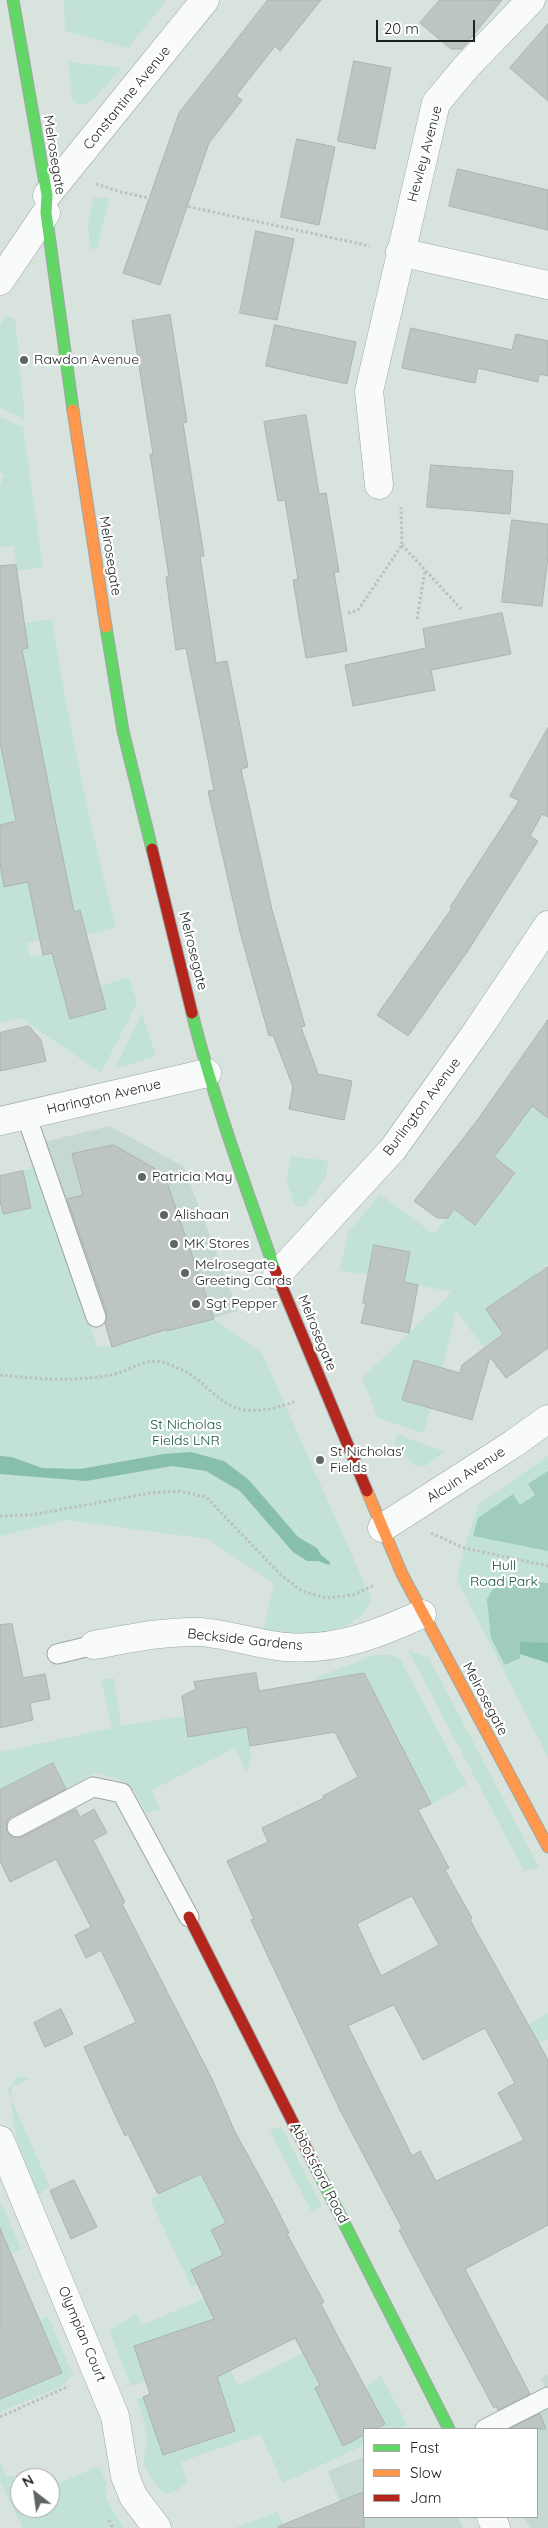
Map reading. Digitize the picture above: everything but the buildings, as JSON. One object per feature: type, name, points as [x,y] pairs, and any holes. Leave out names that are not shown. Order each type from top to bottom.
[{"type":"street","name":"Melrosegate","points":[[13,0],[47,204],[80,461],[123,731],[207,1072],[239,1173],[277,1275],[324,1390],[393,1522],[402,1574],[548,1846]]},
{"type":"street","name":"Constantine Avenue","points":[[47,204],[71,166],[205,0]]},
{"type":"street","name":"Hewley Avenue","points":[[379,485],[369,391],[436,103],[467,66],[531,0]]},
{"type":"street","points":[[0,281],[47,204]]},
{"type":"street","points":[[400,252],[548,285]]},
{"type":"street","name":"Burlington Avenue","points":[[277,1275],[393,1149],[477,1031],[548,925]]},
{"type":"street","name":"Harington Avenue","points":[[0,1121],[207,1072]]},
{"type":"street","name":"Alcuin Avenue","points":[[393,1522],[548,1420]]},
{"type":"street","name":"Beckside Gardens","points":[[94,1645],[170,1633],[201,1632],[288,1648],[337,1646],[378,1634],[422,1614]]},
{"type":"street","name":"Abbotsford Road","points":[[188,1918],[448,2428]]},
{"type":"street","name":"Olympian Court","points":[[0,2140],[96,2366],[115,2416],[125,2476],[133,2496],[157,2528]]},
{"type":"lane","points":[[26,1114],[96,1317]]},
{"type":"lane","points":[[57,1654],[94,1645]]},
{"type":"lane","points":[[17,1827],[93,1787],[122,1793],[188,1918]]},
{"type":"lane","points":[[487,2428],[548,2397]]},
{"type":"path","points":[[71,166],[85,181],[121,192],[400,252]]},
{"type":"path","points":[[348,613],[358,610],[402,545],[401,498],[379,485]]},
{"type":"path","points":[[402,545],[463,611]]},
{"type":"path","points":[[417,619],[425,570]]},
{"type":"path","points":[[0,1375],[47,1380],[111,1375],[147,1363],[162,1361],[192,1374],[224,1402],[250,1411],[273,1410],[324,1390]]},
{"type":"path","points":[[0,1516],[31,1514],[151,1493],[178,1491],[206,1497],[282,1576],[302,1591],[326,1598],[353,1594],[402,1574]]},
{"type":"path","points":[[393,1522],[424,1529],[464,1548],[547,1565]]},
{"type":"path","points":[[0,2418],[64,2390],[96,2366]]},
{"type":"shaded area","points":[[110,1126],[184,1167],[238,1311],[112,1347],[44,1142]]},
{"type":"shaded area","points":[[191,1452],[224,1461],[249,1480],[298,1537],[317,1548],[321,1555],[330,1562],[329,1565],[318,1561],[307,1561],[293,1552],[240,1491],[206,1471],[172,1466],[86,1481],[0,1474],[0,1456],[12,1457],[42,1468],[80,1469],[164,1454]]},
{"type":"shaded area","points":[[548,1471],[548,1551],[473,1536],[478,1518],[513,1494],[520,1505],[535,1495],[528,1484]]},
{"type":"shaded area","points":[[500,1578],[548,1583],[548,1643],[520,1643],[520,1658],[505,1665],[491,1638],[487,1599]]},
{"type":"shaded area","points":[[520,1642],[548,1643],[548,1663],[520,1654]]},
{"type":"shaded area","points":[[548,2375],[548,2528],[530,2528],[525,2518],[538,2518],[538,2428],[482,2428],[547,2391],[541,2379]]},
{"type":"shaded area","points":[[363,2457],[363,2518],[458,2518],[463,2528],[350,2528],[328,2471]]},
{"type":"green space","points":[[64,0],[167,0],[128,48],[65,31]]},
{"type":"green space","points":[[68,62],[122,68],[91,102],[78,105],[72,100]]},
{"type":"green space","points":[[93,197],[109,198],[97,250],[90,248],[88,224]]},
{"type":"green space","points":[[6,315],[15,319],[25,419],[0,408],[0,325]]},
{"type":"green space","points":[[0,417],[23,427],[43,567],[17,571],[13,546],[0,547],[0,486],[4,475],[0,473]]},
{"type":"green space","points":[[52,619],[80,774],[116,927],[87,935],[80,910],[44,921],[70,1019],[106,1009],[100,986],[129,977],[137,1003],[101,1073],[21,1018],[0,1023],[0,832],[8,823],[0,825],[0,742],[7,777],[0,653],[28,648],[24,623]],"holes":[[[42,940],[44,954],[30,957],[27,943]]]},
{"type":"green space","points":[[142,1013],[156,1056],[115,1069]]},
{"type":"green space","points":[[548,1081],[539,1111],[548,1118],[548,1265],[536,1273],[546,1288],[509,1329],[484,1348],[456,1310],[443,1368],[414,1360],[402,1399],[431,1408],[423,1433],[378,1418],[362,1378],[452,1292],[404,1282],[409,1252],[374,1245],[368,1275],[340,1270],[348,1233],[380,1194],[434,1234],[504,1143]],"holes":[[[501,1162],[516,1174],[507,1185],[493,1174]]]},
{"type":"green space","points":[[291,1156],[328,1161],[326,1177],[304,1207],[295,1206],[286,1180]]},
{"type":"green space","name":"St Nicholas Fields LNR","points":[[37,1167],[97,1346],[112,1347],[214,1319],[262,1353],[371,1598],[367,1608],[351,1623],[328,1633],[315,1636],[285,1638],[262,1635],[274,1583],[207,1539],[66,1520],[0,1536],[0,1208],[4,1214],[31,1208],[23,1171]]},
{"type":"green space","points":[[397,1434],[445,1452],[425,1466],[415,1466],[395,1444]]},
{"type":"green space","name":"Hull Road Park","points":[[548,1456],[548,1757],[457,1580],[464,1548],[479,1504]]},
{"type":"green space","points":[[408,1650],[429,1658],[539,1867],[524,1871]]},
{"type":"green space","points":[[375,1655],[392,1655],[400,1659],[467,1785],[431,1804],[364,1673],[312,1682],[318,1677]]},
{"type":"green space","points":[[114,1678],[121,1726],[185,1716],[189,1737],[247,1727],[251,1756],[247,1772],[235,1748],[152,1790],[160,1809],[146,1813],[132,1789],[121,1781],[95,1773],[66,1789],[52,1763],[0,1790],[0,1752],[112,1728],[101,1680]]},
{"type":"green space","points":[[548,2013],[548,2039],[539,2043],[528,2025]]},
{"type":"green space","points":[[19,2076],[30,2079],[13,2086]]},
{"type":"green space","points":[[13,2086],[11,2093],[12,2100],[7,2089]]},
{"type":"green space","points":[[12,2100],[50,2187],[33,2197],[14,2124]]},
{"type":"green space","points":[[281,2126],[322,2206],[311,2211],[270,2131]]},
{"type":"green space","points":[[202,2174],[226,2223],[211,2230],[223,2255],[198,2284],[191,2287],[150,2199]]},
{"type":"green space","points":[[0,2200],[21,2249],[12,2253],[3,2233],[0,2234]]},
{"type":"green space","points":[[227,2289],[255,2296],[208,2321],[238,2386],[303,2353],[320,2385],[315,2388],[343,2446],[363,2436],[363,2445],[283,2483],[260,2434],[181,2462],[187,2482],[176,2491],[166,2494],[155,2483],[145,2467],[144,2457],[147,2437],[137,2399],[143,2397],[163,2455],[235,2431],[193,2326],[134,2346],[146,2381],[131,2386],[109,2330],[136,2314],[142,2325]]},
{"type":"green space","points":[[48,2316],[73,2375],[62,2386],[0,2412],[0,2399],[62,2373],[40,2320]]},
{"type":"green space","points":[[381,2375],[407,2425],[400,2428],[377,2428],[385,2424],[366,2388]]},
{"type":"green space","points":[[0,2461],[7,2477],[10,2476],[10,2501],[0,2481]]},
{"type":"green space","points":[[99,2466],[106,2482],[106,2499],[124,2528],[23,2528],[18,2518],[60,2518],[60,2483]]},
{"type":"green space","points":[[277,2512],[284,2525],[276,2528],[234,2528]]},
{"type":"traffic: fast","points":[[13,0],[47,195],[46,213],[73,410]]},
{"type":"traffic: fast","points":[[106,627],[123,731],[152,849]]},
{"type":"traffic: fast","points":[[192,1013],[220,1111],[275,1270]]},
{"type":"traffic: fast","points":[[315,2166],[448,2428]]},
{"type":"traffic: slow","points":[[73,410],[106,627]]},
{"type":"traffic: slow","points":[[367,1491],[402,1574],[548,1847]]},
{"type":"traffic: jam","points":[[152,849],[192,1013]]},
{"type":"traffic: jam","points":[[275,1270],[367,1491]]},
{"type":"traffic: jam","points":[[189,1917],[315,2166]]},
{"type":"place","name":"Rawdon Avenue","points":[[24,360]]},
{"type":"place","name":"Patricia May","points":[[142,1177]]},
{"type":"place","name":"Alishaan","points":[[164,1215]]},
{"type":"place","name":"MK Stores","points":[[174,1244]]},
{"type":"place","name":"Melrosegate Greeting Cards","points":[[185,1273]]},
{"type":"place","name":"Sgt Pepper","points":[[196,1304]]},
{"type":"place","name":"St Nicholas' Fields","points":[[320,1460]]}]
